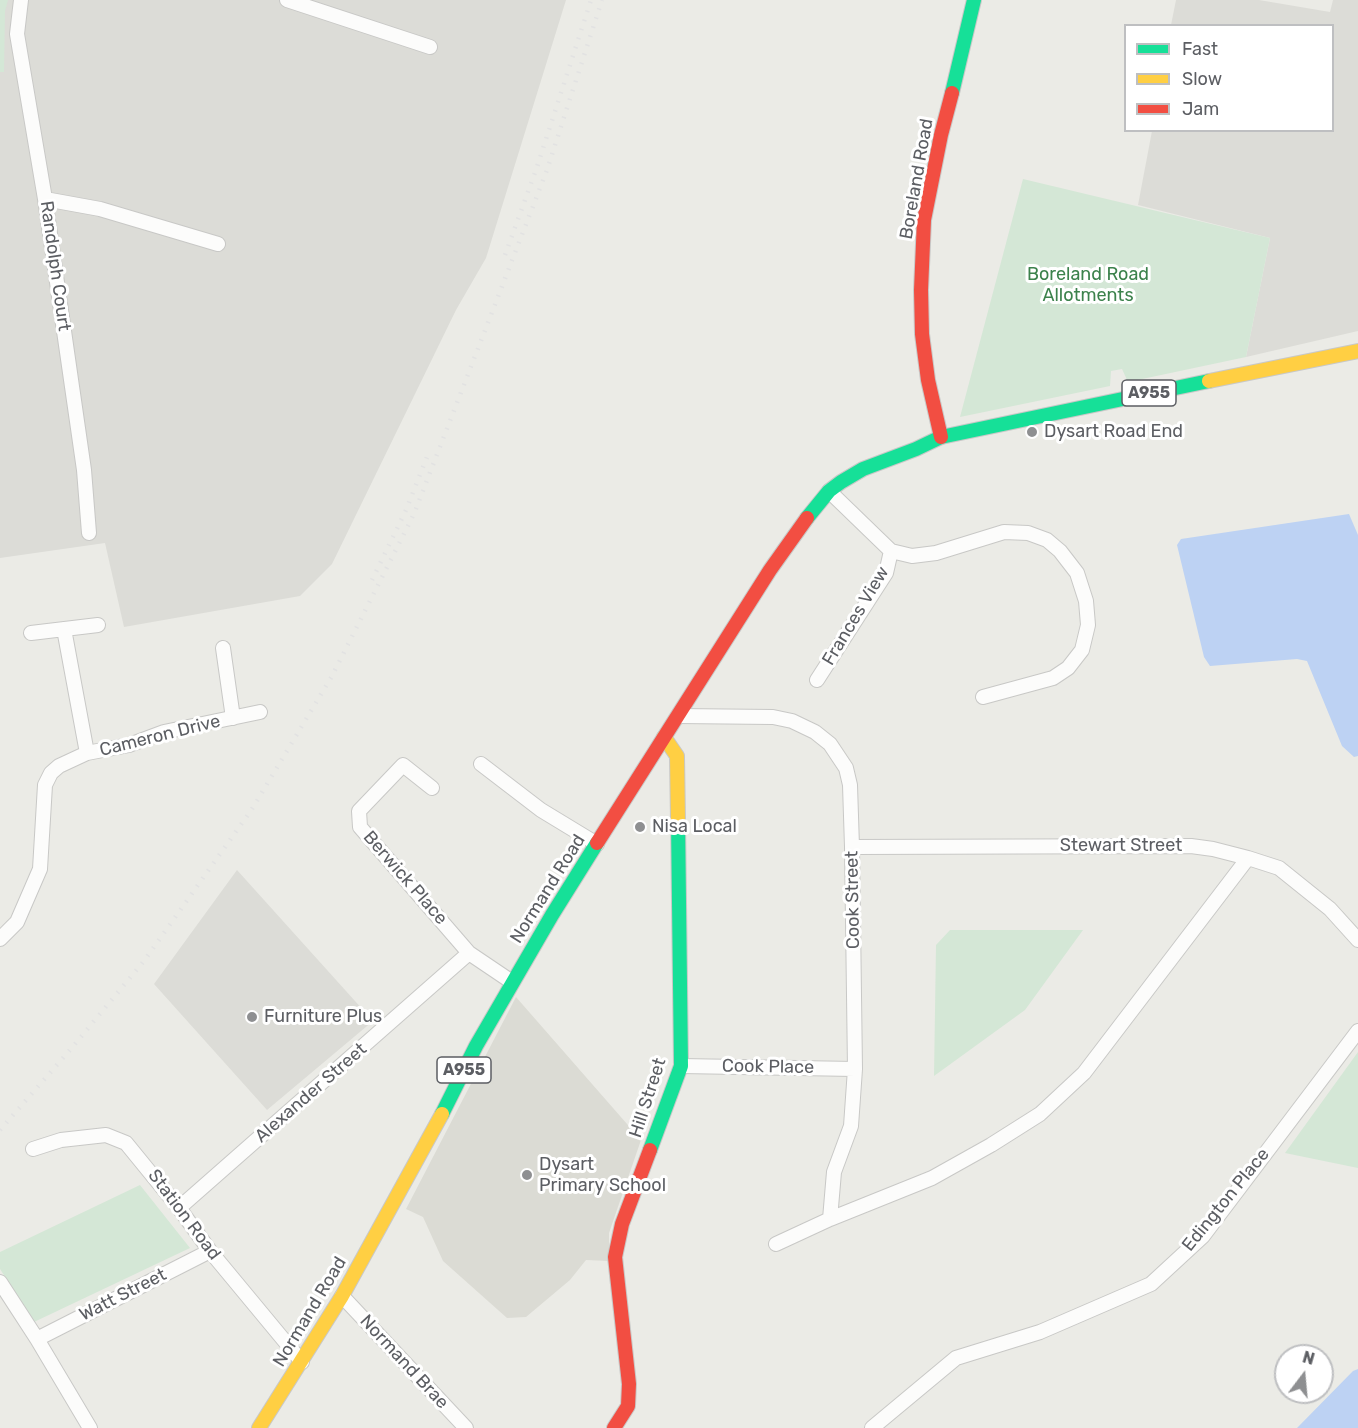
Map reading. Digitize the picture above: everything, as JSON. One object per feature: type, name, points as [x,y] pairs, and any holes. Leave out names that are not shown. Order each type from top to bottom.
[{"type":"main road","name":"Boreland Road","points":[[941,437],[928,380],[922,334],[924,220],[941,135],[974,0]]},
{"type":"main road","name":"A955","points":[[941,437],[1230,375],[1358,351]]},
{"type":"main road","name":"Normand Road","points":[[259,1428],[342,1296],[428,1142],[476,1046],[512,982],[770,570],[797,531],[830,491],[841,482],[863,469],[941,437]]},
{"type":"main road","name":"Hill Street","points":[[614,1428],[628,1406],[629,1384],[615,1257],[622,1224],[681,1066],[678,776],[676,756],[664,737]]},
{"type":"street","name":"Randolph Court","points":[[21,0],[17,34],[45,199],[84,470],[89,533]]},
{"type":"street","points":[[287,0],[430,47]]},
{"type":"street","points":[[45,199],[100,209],[218,244]]},
{"type":"street","points":[[830,491],[891,552],[912,556],[936,553],[1004,532],[1028,533],[1047,540],[1060,551],[1077,573],[1086,601],[1088,625],[1082,650],[1068,668],[1053,678],[983,697]]},
{"type":"street","name":"Frances View","points":[[817,680],[886,573],[891,552]]},
{"type":"street","points":[[31,633],[98,625]]},
{"type":"street","name":"Cameron Drive","points":[[64,629],[87,753]]},
{"type":"street","name":"Cameron Drive","points":[[223,648],[232,718]]},
{"type":"street","name":"Cameron Drive","points":[[0,939],[17,921],[40,869],[45,785],[51,773],[58,766],[87,753],[129,745],[164,732],[260,712]]},
{"type":"street","name":"Cook Street","points":[[678,716],[773,717],[792,721],[815,732],[830,744],[846,768],[850,786],[852,847],[855,1069],[850,1126],[834,1172],[830,1219]]},
{"type":"street","points":[[481,764],[541,810],[597,844]]},
{"type":"street","name":"Berwick Place","points":[[432,788],[403,765],[359,811],[360,827],[469,953],[512,982]]},
{"type":"street","name":"Stewart Street","points":[[852,847],[1191,846],[1248,858],[1279,868],[1330,909],[1358,940]]},
{"type":"street","points":[[776,1244],[830,1219],[932,1178],[992,1145],[1040,1114],[1084,1073],[1248,858]]},
{"type":"street","name":"Alexander Street","points":[[179,1208],[469,953]]},
{"type":"street","name":"Edington Place","points":[[872,1428],[956,1358],[1040,1332],[1152,1284],[1203,1236],[1358,1031]]},
{"type":"street","name":"Cook Place","points":[[681,1066],[855,1069]]},
{"type":"street","name":"Station Road","points":[[33,1149],[61,1140],[106,1135],[126,1143],[179,1208],[210,1251],[302,1362]]},
{"type":"street","name":"Watt Street","points":[[37,1339],[210,1251]]},
{"type":"street","points":[[0,1282],[90,1428]]},
{"type":"street","name":"Normand Brae","points":[[342,1296],[459,1425]]},
{"type":"shaded area","points":[[0,0],[566,0],[486,258],[456,310],[332,564],[300,596],[124,627],[105,543],[0,558]]},
{"type":"shaded area","points":[[1176,0],[1259,0],[1330,12],[1333,0],[1358,0],[1358,331],[1246,357],[1270,238],[1138,205],[1152,132],[1334,132],[1334,24],[1171,24]]},
{"type":"shaded area","points":[[237,870],[373,1021],[267,1110],[154,984]]},
{"type":"shaded area","name":"Dysart Primary School","points":[[516,997],[641,1140],[609,1233],[609,1261],[586,1260],[570,1280],[526,1317],[507,1318],[443,1261],[423,1217],[406,1209]]},
{"type":"green space","points":[[0,0],[8,0],[5,11],[4,72],[0,72]]},
{"type":"green space","name":"Boreland Road Allotments","points":[[1023,179],[1270,238],[1246,357],[1128,382],[1122,369],[1111,371],[1110,386],[960,417]]},
{"type":"green space","points":[[950,930],[1083,930],[1025,1010],[934,1076],[936,945]]},
{"type":"green space","points":[[1358,1052],[1358,1168],[1285,1153]]},
{"type":"green space","points":[[140,1185],[190,1248],[34,1322],[0,1269],[0,1252]]},
{"type":"water","points":[[1349,514],[1358,535],[1358,756],[1354,757],[1342,746],[1307,661],[1297,659],[1210,666],[1204,657],[1177,545],[1181,539]]},
{"type":"water","points":[[1358,1369],[1358,1428],[1297,1428],[1321,1404],[1334,1404],[1334,1390],[1353,1371]]},
{"type":"railway","points":[[505,255],[537,167],[591,0]]},
{"type":"railway","points":[[0,1130],[144,961],[252,809],[332,676],[414,514],[547,170],[602,0]]},
{"type":"railway","points":[[372,580],[406,510],[427,457]]},
{"type":"traffic: fast","points":[[952,93],[974,0]]},
{"type":"traffic: fast","points":[[807,518],[829,491],[841,482],[863,469],[941,437],[1209,381]]},
{"type":"traffic: fast","points":[[650,1150],[681,1066],[678,820]]},
{"type":"traffic: fast","points":[[442,1114],[476,1046],[597,843]]},
{"type":"traffic: slow","points":[[1209,381],[1358,351]]},
{"type":"traffic: slow","points":[[664,737],[677,756],[678,820]]},
{"type":"traffic: slow","points":[[259,1428],[342,1296],[442,1114]]},
{"type":"traffic: jam","points":[[941,437],[928,380],[922,334],[921,290],[924,220],[952,93]]},
{"type":"traffic: jam","points":[[597,843],[770,570],[807,518]]},
{"type":"traffic: jam","points":[[614,1428],[628,1406],[629,1384],[615,1257],[622,1224],[650,1150]]},
{"type":"place","name":"Dysart Road End","points":[[1032,432]]},
{"type":"place","name":"Nisa Local","points":[[640,827]]},
{"type":"place","name":"Furniture Plus","points":[[252,1017]]},
{"type":"place","name":"Dysart Primary School","points":[[527,1175]]}]
